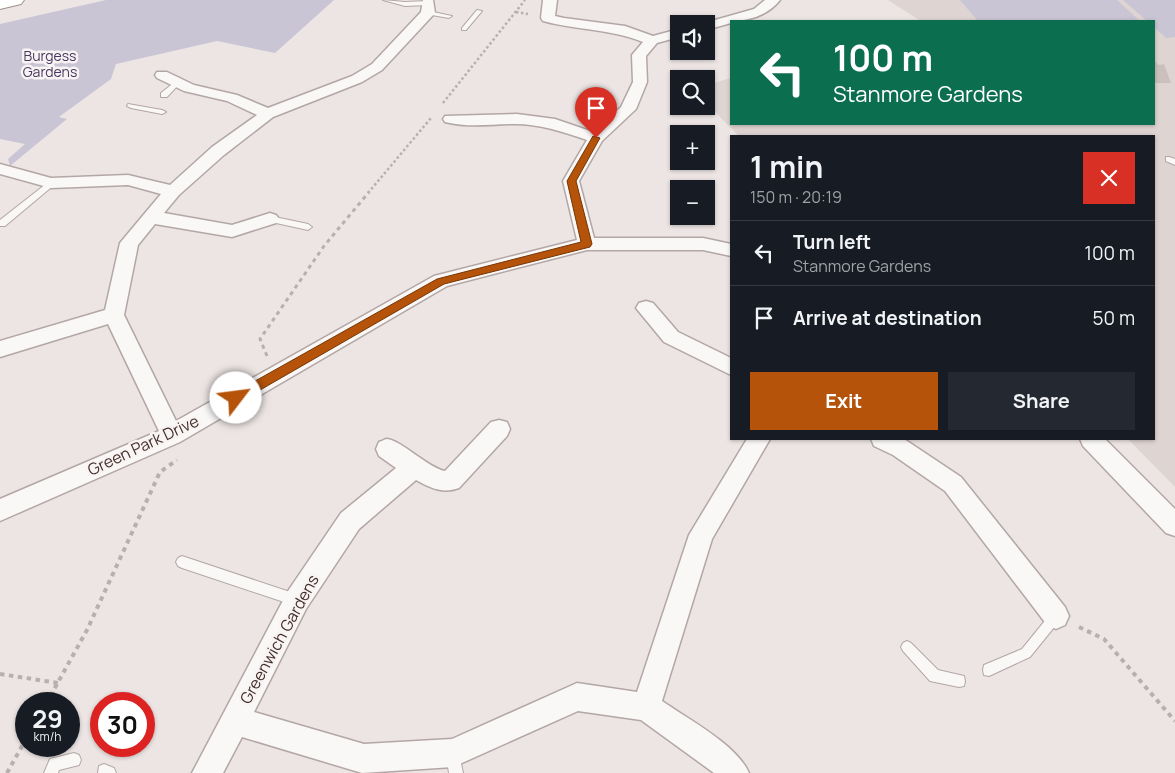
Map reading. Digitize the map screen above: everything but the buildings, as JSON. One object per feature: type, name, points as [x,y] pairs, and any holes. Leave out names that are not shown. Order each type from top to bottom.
[{"type":"highway","points":[[0,4],[16,0]]},
{"type":"street","points":[[550,0],[548,18],[625,30],[652,40]]},
{"type":"street","points":[[715,24],[759,12],[773,0]]},
{"type":"street","points":[[172,435],[114,315],[129,244],[173,190],[218,151],[268,114],[357,79],[377,67],[428,8]]},
{"type":"street","points":[[587,244],[571,181],[596,138],[628,109],[640,82],[639,55],[652,40],[670,35]]},
{"type":"street","points":[[162,75],[189,88],[232,98],[268,114]]},
{"type":"street","points":[[451,119],[482,121],[517,120],[555,124],[596,138]]},
{"type":"street","points":[[0,169],[51,183],[128,180],[173,190]]},
{"type":"street","points":[[150,217],[232,231],[270,220]]},
{"type":"street","name":"Green Park Drive","points":[[0,510],[172,435],[441,281],[587,244],[703,244],[730,250]]},
{"type":"street","points":[[646,308],[671,337],[730,366]]},
{"type":"street","points":[[0,349],[114,315]]},
{"type":"street","points":[[386,449],[414,467],[440,480],[445,482],[451,481],[499,429]]},
{"type":"street","points":[[646,707],[701,535],[757,440]]},
{"type":"street","points":[[884,440],[901,448],[952,484],[1056,616]]},
{"type":"street","points":[[1092,440],[1175,525]]},
{"type":"street","name":"Greenwich Gardens","points":[[207,773],[297,600],[350,521],[414,467]]},
{"type":"street","name":"Greenwich Gardens","points":[[235,721],[364,759],[454,763],[577,697],[646,707],[721,759],[734,773]]},
{"type":"lane","points":[[386,0],[428,8],[449,16]]},
{"type":"lane","points":[[464,30],[478,11]]},
{"type":"lane","points":[[462,18],[470,20]]},
{"type":"lane","points":[[164,95],[178,82]]},
{"type":"lane","points":[[147,110],[153,104]]},
{"type":"lane","points":[[131,106],[162,112]]},
{"type":"lane","points":[[0,223],[2,224],[51,183]]},
{"type":"lane","points":[[270,220],[308,227]]},
{"type":"lane","points":[[182,562],[297,600]]},
{"type":"lane","points":[[989,670],[1026,652],[1056,616]]},
{"type":"lane","points":[[907,647],[935,676],[960,681]]},
{"type":"lane","points":[[51,773],[55,764],[74,760]]},
{"type":"path","points":[[442,104],[525,0]]},
{"type":"path","points":[[276,375],[260,339],[324,246],[436,112]]},
{"type":"path","points":[[53,692],[87,630],[160,472],[184,456]]},
{"type":"path","points":[[1056,616],[1104,638],[1175,721]]},
{"type":"path","points":[[0,674],[58,683]]},
{"type":"path","points":[[8,773],[16,757]]},
{"type":"shaded area","points":[[888,0],[1175,0],[1175,487],[1129,440],[1155,440],[1155,135],[738,135],[715,112],[715,82],[730,78],[730,125],[1155,125],[1155,20],[919,20]]},
{"type":"green space","name":"Burgess Gardens","points":[[106,0],[334,0],[275,53],[217,41],[116,64],[111,79],[59,117],[67,119],[10,166],[8,159],[25,144],[0,139],[0,24]]},
{"type":"green space","points":[[960,0],[1117,0],[1139,20],[977,20]]},
{"type":"green space","points":[[1123,0],[1175,0],[1175,37],[1166,38],[1155,28],[1155,20],[1146,20]]},
{"type":"route","points":[[236,398],[441,281],[587,244],[571,181],[596,138]]}]
